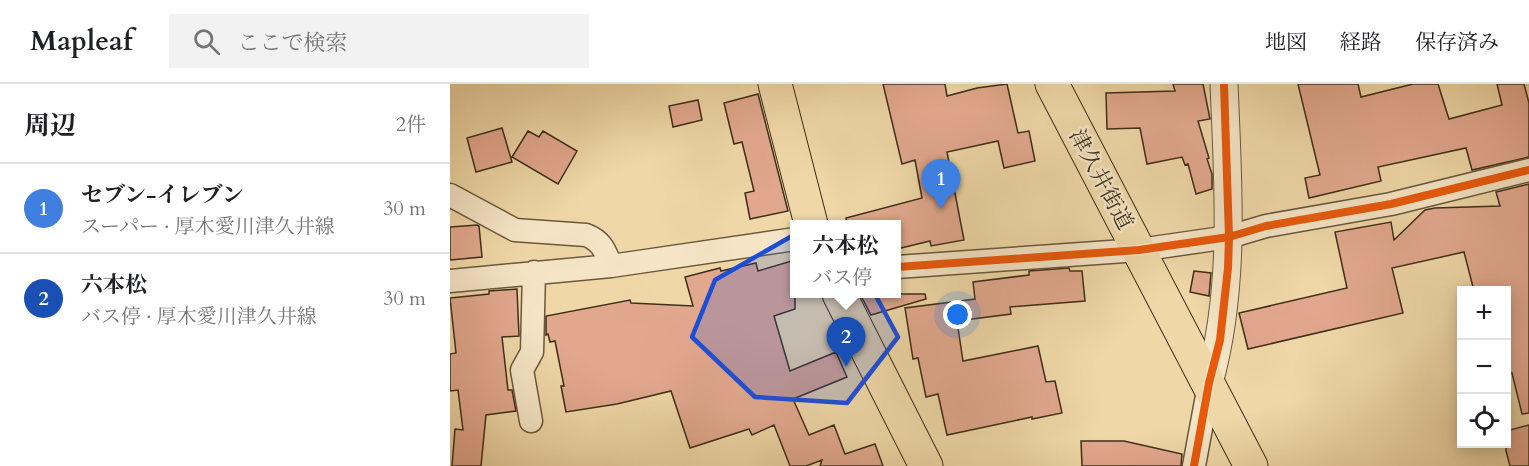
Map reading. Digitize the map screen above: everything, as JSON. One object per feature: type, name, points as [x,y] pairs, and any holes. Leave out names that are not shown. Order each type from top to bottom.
[{"type":"main road","points":[[775,84],[810,220]]},
{"type":"main road","name":"津久井街道","points":[[1052,84],[1251,466]]},
{"type":"main road","points":[[841,298],[926,466]]},
{"type":"street","points":[[1194,466],[1223,320],[1229,237],[1224,84]]},
{"type":"street","points":[[901,267],[1139,250],[1229,237],[1266,226],[1391,204],[1529,170]]},
{"type":"street","points":[[450,195],[515,230],[586,235],[594,238],[604,248],[611,266]]},
{"type":"street","points":[[450,280],[611,266],[790,240]]},
{"type":"street","points":[[531,421],[522,370],[532,352],[534,272]]},
{"type":"highlighted area","points":[[792,236],[870,285],[898,337],[847,403],[755,397],[692,337],[715,280]]},
{"type":"building","points":[[883,84],[945,84],[947,96],[977,88],[1007,84],[1018,133],[1029,131],[1035,161],[1004,168],[998,141],[947,152],[964,240],[931,246],[930,241],[901,248],[901,220],[846,220],[846,218],[922,198],[915,160],[902,164]]},
{"type":"building","points":[[1173,84],[1203,84],[1210,119],[1198,121],[1209,158],[1207,159],[1212,174],[1212,189],[1196,194],[1188,164],[1185,165],[1182,157],[1147,164],[1140,128],[1107,129],[1106,93],[1175,91]]},
{"type":"building","points":[[1298,84],[1358,84],[1361,97],[1413,84],[1438,84],[1449,119],[1502,105],[1497,84],[1524,84],[1529,103],[1529,157],[1472,170],[1466,148],[1378,167],[1381,181],[1309,198],[1305,178],[1320,175]]},
{"type":"building","points":[[758,94],[788,211],[750,219],[745,193],[754,191],[742,142],[734,144],[724,103]]},
{"type":"building","points":[[698,100],[702,120],[673,127],[669,106]]},
{"type":"building","points":[[502,128],[512,162],[476,172],[467,138]]},
{"type":"building","points":[[528,131],[539,137],[543,131],[577,151],[558,184],[512,157]]},
{"type":"building","points":[[1529,184],[1529,413],[1522,414],[1511,373],[1511,286],[1473,286],[1464,252],[1392,268],[1403,313],[1248,349],[1239,313],[1347,288],[1335,232],[1391,222],[1394,240],[1425,210],[1500,206],[1496,192]]},
{"type":"building","points":[[479,226],[482,257],[450,260],[450,227]]},
{"type":"building","points":[[790,261],[790,298],[795,298],[795,309],[774,316],[790,371],[836,352],[847,377],[793,399],[809,435],[834,425],[845,454],[875,444],[883,466],[820,466],[822,460],[806,466],[790,466],[774,425],[752,435],[749,429],[690,448],[671,391],[617,404],[566,412],[561,386],[564,386],[555,341],[550,342],[548,334],[546,335],[546,316],[630,300],[631,303],[693,306],[685,277],[720,268],[721,271],[756,263],[758,271]]},
{"type":"building","points":[[1069,268],[1070,271],[1082,271],[1085,301],[1010,307],[1011,314],[957,321],[963,361],[1038,346],[1046,382],[1055,381],[1062,413],[947,435],[938,394],[926,397],[918,358],[913,359],[905,308],[975,299],[973,282],[1029,275],[1029,271]]},
{"type":"building","points":[[1194,271],[1211,273],[1209,296],[1190,292]]},
{"type":"building","points":[[517,289],[519,336],[502,337],[508,390],[512,390],[516,411],[486,415],[481,466],[452,466],[455,429],[463,430],[458,390],[450,391],[450,354],[456,353],[450,298]]},
{"type":"building","points":[[901,294],[925,294],[926,299],[871,315],[862,298],[901,298]]},
{"type":"building","points":[[1529,425],[1529,466],[1510,466],[1506,448],[1511,448],[1511,430]]},
{"type":"building","points":[[1081,441],[1124,441],[1182,454],[1181,466],[1082,466]]},
{"type":"cycle path","points":[[1194,466],[1209,383],[1220,340],[1228,268],[1224,84]]},
{"type":"cycle path","points":[[901,267],[1139,250],[1229,237],[1266,226],[1391,204],[1529,170]]},
{"type":"place","name":"セブン-イレブン","points":[[941,209]]},
{"type":"place","name":"六本松","points":[[846,367]]}]
